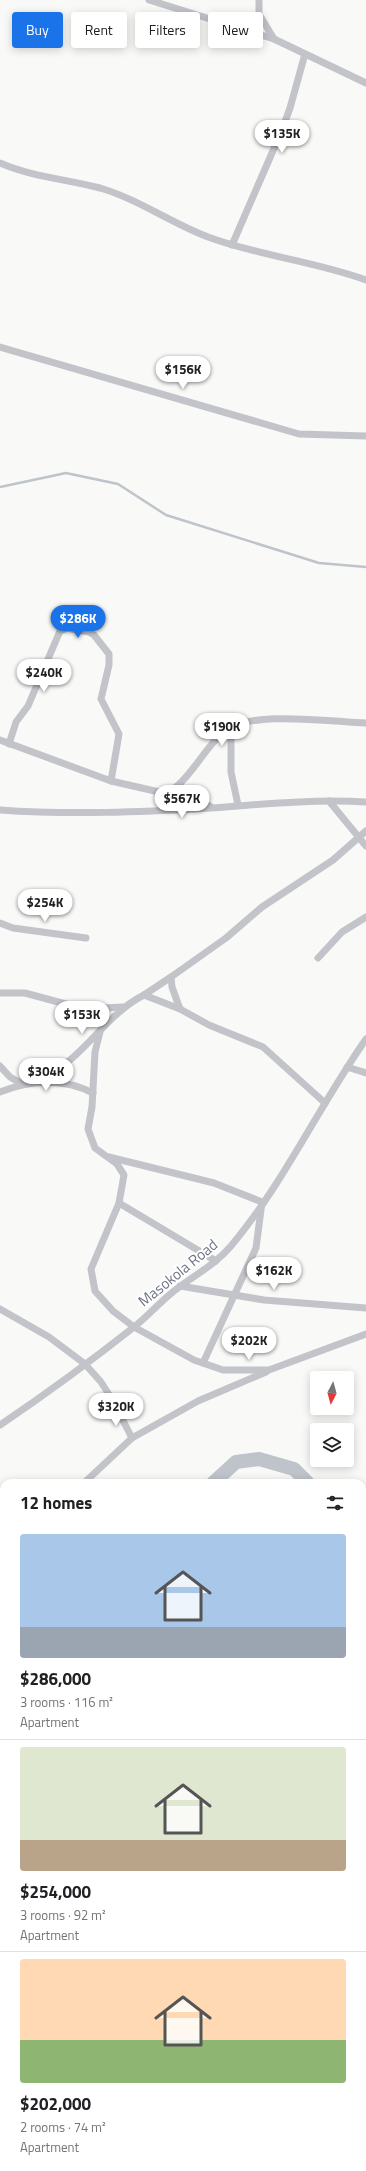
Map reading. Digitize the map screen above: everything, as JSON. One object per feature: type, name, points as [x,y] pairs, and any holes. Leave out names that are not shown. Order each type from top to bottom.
[{"type":"street","points":[[149,0],[208,18]]},
{"type":"street","points":[[259,0],[259,12]]},
{"type":"street","points":[[263,21],[274,39]]},
{"type":"street","points":[[263,35],[366,83]]},
{"type":"street","points":[[232,245],[282,130],[290,108],[305,54]]},
{"type":"street","points":[[0,163],[32,174],[100,188],[120,195],[208,237],[232,245],[306,262],[366,280]]},
{"type":"street","points":[[0,347],[300,434],[366,436]]},
{"type":"street","points":[[9,744],[16,722],[28,706],[60,631],[67,628],[90,632],[109,654],[110,659],[101,699],[118,734],[111,781]]},
{"type":"street","points":[[167,794],[183,781],[222,734],[231,726],[253,721],[291,719],[366,723]]},
{"type":"street","points":[[231,726],[231,772],[238,805]]},
{"type":"street","points":[[0,740],[111,781],[214,807]]},
{"type":"street","points":[[329,800],[358,838],[366,846]]},
{"type":"street","points":[[0,810],[66,813],[214,807],[329,800],[366,802]]},
{"type":"street","points":[[0,1092],[56,1070],[69,1061],[100,1032],[123,1007],[171,977],[226,938],[262,907],[333,860],[366,831]]},
{"type":"street","points":[[318,958],[342,932],[366,917]]},
{"type":"street","points":[[0,923],[13,928],[86,938]]},
{"type":"street","points":[[171,977],[172,987],[180,1009]]},
{"type":"street","points":[[0,993],[25,993],[84,1008],[123,1007]]},
{"type":"street","points":[[144,995],[180,1009],[209,1025],[263,1047],[325,1103]]},
{"type":"street","points":[[100,1032],[95,1052],[93,1093],[88,1129],[89,1136],[96,1148],[117,1164],[124,1175],[119,1203],[91,1269],[90,1274],[95,1291],[113,1311],[134,1327],[203,1363],[223,1370],[269,1370]]},
{"type":"street","name":"Masokola Road","points":[[0,1425],[134,1327],[180,1286],[216,1261],[230,1247],[262,1202],[366,1039]]},
{"type":"street","points":[[0,1066],[10,1077],[22,1084],[64,1083],[80,1086],[93,1093]]},
{"type":"street","points":[[347,1067],[366,1073]]},
{"type":"street","points":[[109,1157],[214,1183],[262,1202],[256,1248],[233,1295],[203,1363]]},
{"type":"street","points":[[119,1203],[216,1261]]},
{"type":"street","points":[[180,1286],[295,1303],[366,1308]]},
{"type":"street","points":[[0,1309],[49,1337],[85,1364],[101,1382],[113,1401],[132,1438]]},
{"type":"street","points":[[88,1479],[132,1438],[198,1401],[269,1370],[366,1334]]},
{"type":"waterway","points":[[0,487],[66,473],[118,484],[166,515],[319,563],[366,567]]},
{"type":"waterway","points":[[217,1479],[236,1462],[259,1459],[294,1469],[304,1479]]}]
